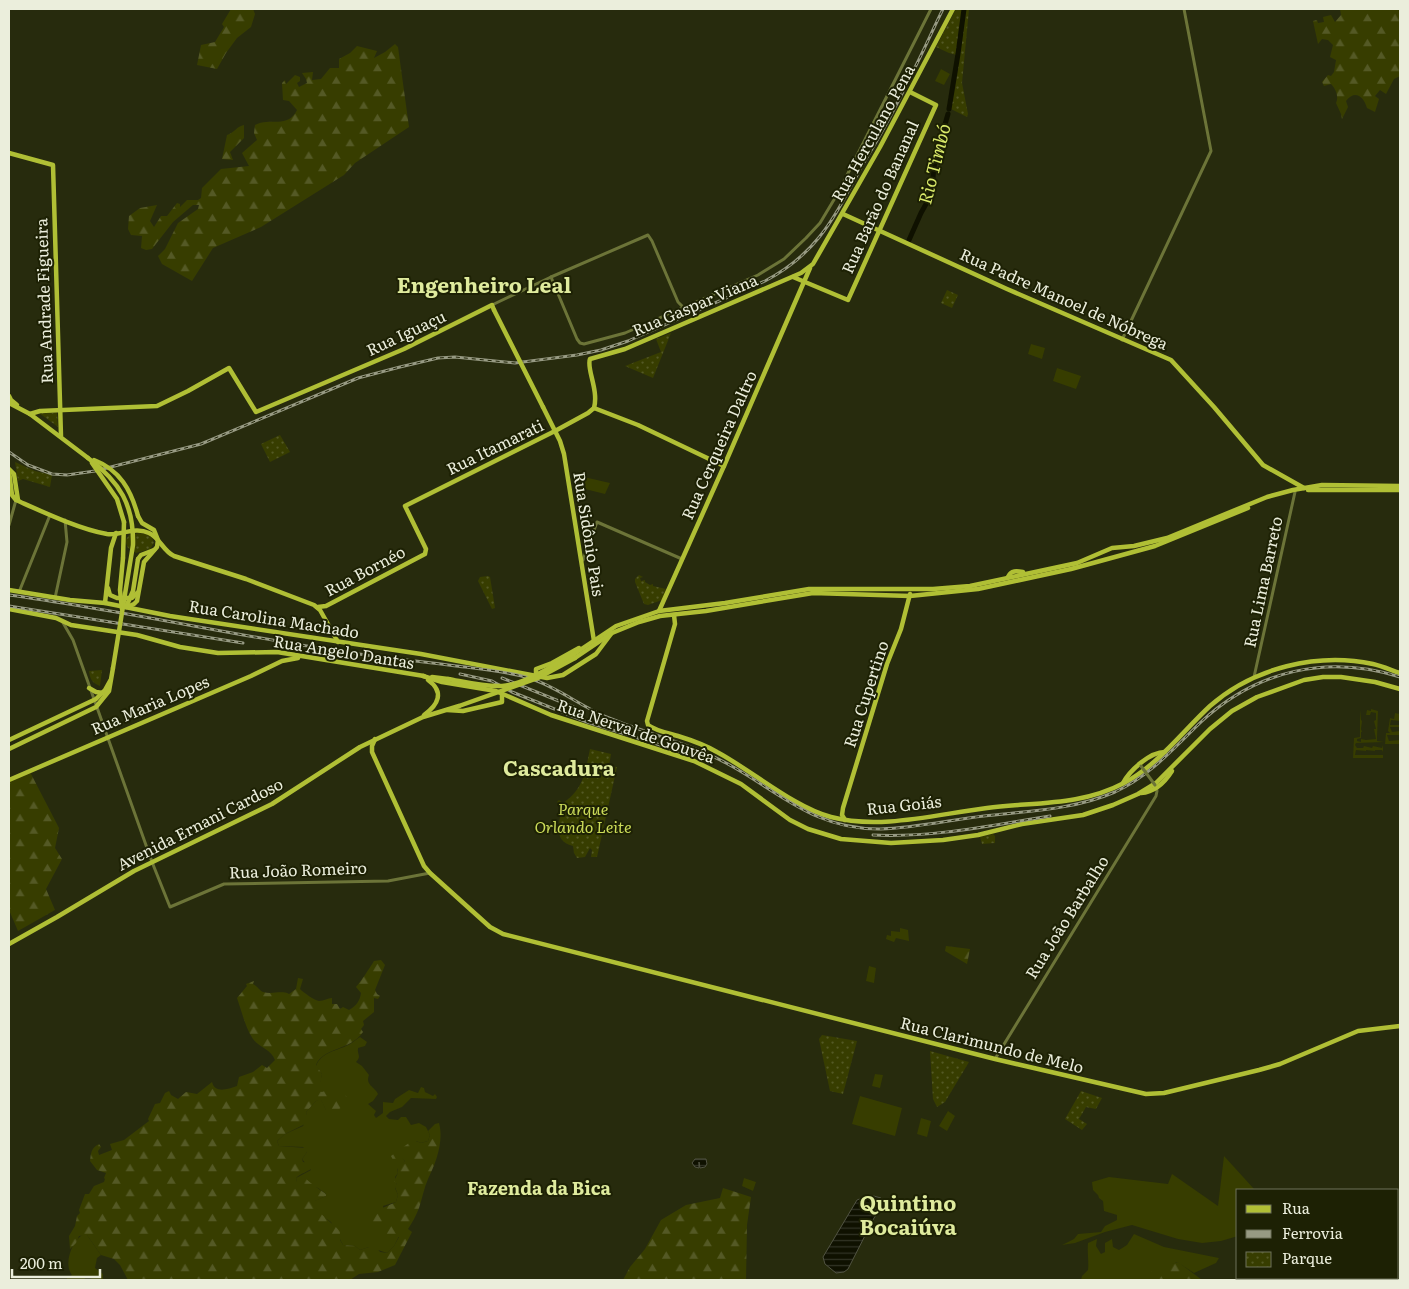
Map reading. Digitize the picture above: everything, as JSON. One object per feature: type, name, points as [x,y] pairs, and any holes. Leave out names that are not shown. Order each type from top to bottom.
[{"type":"main road","name":"Rua Herculano Pena","points":[[810,266],[843,214],[953,9]]},
{"type":"main road","name":"Rua Barão do Bananal","points":[[804,281],[848,300],[936,105],[910,92]]},
{"type":"main road","name":"Rua Andrade Figueira","points":[[9,154],[53,165],[61,436]]},
{"type":"main road","name":"Rua Padre Manoel de Nóbrega","points":[[843,214],[1122,340],[1160,354],[1175,363],[1263,465],[1306,489]]},
{"type":"main road","name":"Rua Gaspar Viana","points":[[594,408],[596,390],[588,362],[590,359],[625,349],[792,277],[810,266]]},
{"type":"main road","name":"Rua Cerqueira Daltro","points":[[653,618],[659,611],[724,466],[810,266]]},
{"type":"main road","points":[[792,277],[804,281]]},
{"type":"main road","name":"Rua Iguaçu","points":[[60,410],[156,406],[230,368],[256,412],[396,352],[493,307]]},
{"type":"main road","name":"Rua Sidônio Pais","points":[[493,307],[555,431],[564,454],[593,642]]},
{"type":"main road","points":[[9,396],[11,400],[61,436],[111,476],[127,503],[132,519],[133,545],[109,693],[96,707],[9,749]]},
{"type":"main road","points":[[9,403],[24,410]]},
{"type":"main road","points":[[594,408],[638,425],[724,466]]},
{"type":"main road","name":"Rua Itamarati","points":[[425,554],[426,548],[405,506],[555,431],[594,408]]},
{"type":"main road","points":[[30,414],[40,411],[60,410]]},
{"type":"main road","points":[[88,458],[105,464],[116,472],[129,492],[141,522],[154,530],[164,550],[174,556],[246,579],[316,606],[338,642]]},
{"type":"main road","points":[[88,458],[117,500],[124,522],[120,590],[123,613]]},
{"type":"main road","points":[[9,470],[14,476],[17,501],[107,534],[116,534],[124,531],[148,532],[158,540]]},
{"type":"main road","points":[[1293,482],[1294,491]]},
{"type":"main road","points":[[574,656],[616,626],[659,611],[725,604],[802,590],[933,589],[970,586],[1077,563],[1108,549],[1134,546],[1167,538],[1267,497],[1322,485],[1400,488]]},
{"type":"main road","points":[[574,656],[612,633],[653,618],[716,610],[813,593],[910,596],[978,589],[1109,559],[1155,546],[1294,491]]},
{"type":"main road","points":[[106,603],[111,548],[116,534]]},
{"type":"main road","points":[[126,607],[136,603],[144,562],[157,548],[158,540]]},
{"type":"main road","points":[[123,613],[133,591],[138,559],[141,555],[157,548]]},
{"type":"main road","points":[[1108,549],[1109,559]]},
{"type":"main road","name":"Rua Bornéo","points":[[316,606],[326,606],[425,554]]},
{"type":"main road","points":[[1008,577],[1014,571],[1030,572]]},
{"type":"main road","points":[[107,587],[110,595],[117,598],[132,598],[138,592]]},
{"type":"main road","points":[[907,589],[910,596]]},
{"type":"main road","name":"Rua Carolina Machado","points":[[9,590],[55,598],[106,603],[170,616],[421,654],[536,676],[554,677],[568,672],[598,653],[612,633]]},
{"type":"main road","name":"Rua Cupertino","points":[[845,820],[842,815],[843,808],[910,596]]},
{"type":"main road","points":[[663,602],[665,606],[672,609]]},
{"type":"main road","name":"Rua Angelo Dantas","points":[[9,610],[61,620],[71,625],[137,635],[180,647],[232,654],[271,652],[495,686],[506,686],[537,674],[574,656]]},
{"type":"main road","name":"Rua Goiás","points":[[674,615],[675,624],[647,721],[648,725],[716,752],[803,805],[834,818],[845,820],[874,822],[990,807],[1056,803],[1087,797],[1123,784],[1144,770],[1212,705],[1254,677],[1293,665],[1334,660],[1372,664],[1400,673]]},
{"type":"main road","points":[[536,676],[536,669],[550,664],[581,646],[593,642]]},
{"type":"main road","name":"Avenida Ernani Cardoso","points":[[9,944],[152,862],[269,806],[375,740],[416,720],[538,678],[574,656]]},
{"type":"main road","name":"Rua Maria Lopes","points":[[9,780],[251,676],[278,662],[302,658]]},
{"type":"main road","points":[[9,740],[94,700],[103,693],[112,675]]},
{"type":"main road","points":[[416,720],[434,707],[437,700],[437,691],[434,685],[423,676]]},
{"type":"main road","name":"Rua Nerval de Gouvêa","points":[[423,676],[442,682],[484,688],[551,715],[694,761],[741,784],[797,824],[841,840],[891,843],[978,835],[1017,825],[1083,815],[1138,794]]},
{"type":"main road","points":[[1138,794],[1156,783],[1210,729],[1232,710],[1248,700],[1283,687],[1330,676],[1362,679],[1400,689]]},
{"type":"main road","points":[[89,688],[103,693]]},
{"type":"main road","points":[[446,710],[463,711],[502,702],[502,694]]},
{"type":"main road","points":[[82,706],[85,707],[86,712]]},
{"type":"main road","points":[[360,748],[365,748],[372,752],[375,740]]},
{"type":"main road","name":"Rua Clarimundo de Melo","points":[[372,752],[417,852],[430,873],[497,932],[995,1059],[1155,1095],[1273,1066],[1358,1030],[1400,1026]]},
{"type":"main road","name":"Rua Goiás","points":[[1123,784],[1125,779],[1153,755],[1165,752]]},
{"type":"main road","points":[[1138,794],[1149,792],[1170,775],[1177,764]]},
{"type":"main road","name":"Rua Cupertino","points":[[834,818],[843,808]]},
{"type":"street","points":[[551,277],[580,343],[593,342],[625,333],[674,312],[768,270],[784,259],[815,229],[838,193],[931,9]]},
{"type":"street","points":[[1122,340],[1210,156],[1211,147],[1184,9]]},
{"type":"street","name":"Rua Iguaçu","points":[[493,307],[551,277],[648,235],[656,249],[677,300]]},
{"type":"street","points":[[677,300],[683,307]]},
{"type":"street","points":[[674,312],[677,300]]},
{"type":"street","name":"Rua Lima Barreto","points":[[1254,677],[1294,491]]},
{"type":"street","points":[[9,525],[17,501]]},
{"type":"street","points":[[19,592],[50,514]]},
{"type":"street","points":[[55,598],[67,542],[65,520]]},
{"type":"street","points":[[582,568],[583,556],[597,522],[682,559]]},
{"type":"street","points":[[61,620],[73,640],[152,862]]},
{"type":"street","points":[[1140,766],[1156,786]]},
{"type":"street","name":"Rua João Barbalho","points":[[995,1059],[1156,796],[1156,786]]},
{"type":"street","name":"Rua João Romeiro","points":[[152,862],[170,907],[224,884],[388,880],[430,873]]},
{"type":"green space","points":[[231,9],[253,9],[255,14],[251,27],[237,38],[217,69],[197,65],[201,45],[215,42],[224,27],[222,24]]},
{"type":"green space","points":[[956,9],[969,9],[962,83],[967,117],[947,107],[957,55],[936,47]]},
{"type":"green space","points":[[1340,9],[1400,9],[1400,76],[1394,79],[1386,94],[1380,90],[1375,96],[1379,99],[1375,112],[1367,108],[1359,96],[1353,95],[1346,101],[1348,107],[1342,119],[1336,103],[1337,96],[1334,88],[1331,84],[1324,86],[1322,82],[1328,75],[1331,76],[1334,72],[1336,60],[1330,57],[1333,45],[1328,40],[1322,39],[1318,44],[1313,21],[1317,20],[1318,23],[1324,22],[1323,17],[1331,15],[1335,22],[1341,15]]},
{"type":"green space","points":[[395,44],[398,47],[409,127],[355,163],[344,175],[261,227],[213,248],[192,281],[162,264],[158,256],[165,249],[178,223],[198,209],[199,205],[193,205],[173,222],[152,249],[146,250],[141,248],[142,236],[131,235],[128,229],[129,216],[140,208],[157,205],[150,221],[154,227],[161,216],[167,216],[177,203],[180,204],[180,207],[187,200],[198,200],[201,198],[202,188],[221,169],[249,166],[242,153],[257,140],[254,133],[255,125],[284,121],[293,116],[297,110],[289,101],[283,100],[282,83],[285,80],[286,84],[295,75],[300,77],[300,81],[297,83],[299,87],[307,83],[302,73],[313,72],[312,80],[321,79],[330,68],[339,68],[339,59],[350,53],[357,46],[377,51],[374,58]]},
{"type":"green space","points":[[941,69],[950,74],[944,85],[935,81]]},
{"type":"green space","points":[[244,125],[244,138],[230,152],[233,160],[222,159],[227,135]]},
{"type":"green space","points":[[947,290],[958,295],[952,308],[941,303]]},
{"type":"green space","points":[[671,333],[653,378],[625,366],[661,352],[656,339]]},
{"type":"green space","points":[[1031,344],[1045,348],[1042,359],[1028,354]]},
{"type":"green space","points":[[1057,368],[1081,376],[1076,389],[1053,381]]},
{"type":"green space","points":[[39,413],[57,413],[58,427]]},
{"type":"green space","points":[[280,435],[290,452],[270,462],[261,444]]},
{"type":"green space","points":[[15,462],[35,471],[52,475],[50,487],[23,479],[18,481]]},
{"type":"green space","points":[[584,477],[610,483],[605,494],[581,488]]},
{"type":"green space","points":[[139,533],[150,536],[154,543],[150,549],[136,553],[128,548],[125,541],[129,535]]},
{"type":"green space","points":[[639,575],[643,577],[640,578],[641,581],[645,580],[650,585],[653,584],[653,586],[666,589],[662,600],[648,605],[644,604],[635,582]]},
{"type":"green space","points":[[480,577],[490,577],[495,608],[492,609],[478,581]]},
{"type":"green space","points":[[102,670],[100,686],[92,680],[89,671]]},
{"type":"green space","points":[[1371,709],[1378,711],[1377,741],[1384,742],[1356,743],[1355,745],[1357,748],[1363,748],[1364,746],[1372,748],[1373,746],[1382,748],[1383,745],[1383,752],[1382,750],[1356,750],[1355,755],[1383,755],[1383,758],[1353,758],[1354,738],[1360,737],[1360,710],[1362,732],[1361,738],[1357,739],[1357,741],[1361,742],[1361,739],[1376,739],[1374,721],[1376,720],[1376,713],[1371,712],[1370,715],[1366,715],[1367,710],[1371,711]]},
{"type":"green space","points":[[1395,713],[1400,714],[1400,721],[1391,720],[1390,725],[1400,725],[1400,727],[1390,727],[1392,732],[1400,731],[1400,735],[1387,735],[1389,741],[1400,740],[1400,744],[1385,744],[1386,733],[1390,733],[1388,731],[1390,718],[1394,719]]},
{"type":"green space","name":"Parque Orlando Leite","points":[[590,749],[611,754],[609,766],[617,767],[597,857],[591,857],[592,850],[590,848],[585,857],[577,858],[573,846],[566,843],[559,835],[562,805],[557,802],[559,800],[563,803],[570,798],[579,786],[585,773]]},
{"type":"green space","points":[[30,772],[59,828],[55,848],[62,859],[46,889],[55,910],[18,931],[9,910],[9,781]]},
{"type":"green space","points":[[993,834],[995,836],[995,843],[982,844],[980,837]]},
{"type":"green space","points":[[900,928],[908,930],[909,941],[896,938],[894,942],[886,939],[887,935],[891,936],[891,931],[900,932]]},
{"type":"green space","points":[[946,946],[970,949],[967,964],[945,951]]},
{"type":"green space","points":[[381,960],[385,965],[375,990],[380,996],[378,999],[374,998],[374,1012],[363,1021],[364,1025],[361,1029],[363,1032],[351,1043],[324,1055],[316,1065],[322,1074],[319,1091],[339,1091],[348,1098],[345,1105],[335,1112],[326,1110],[321,1100],[316,1101],[306,1112],[309,1122],[285,1134],[277,1141],[279,1146],[306,1148],[307,1152],[302,1159],[303,1162],[311,1163],[314,1166],[296,1178],[297,1182],[306,1179],[326,1194],[326,1196],[315,1201],[314,1204],[340,1231],[340,1240],[343,1245],[355,1246],[360,1250],[376,1247],[380,1252],[387,1253],[399,1237],[370,1233],[368,1225],[380,1210],[396,1202],[398,1195],[395,1187],[397,1184],[394,1181],[398,1173],[397,1167],[405,1161],[400,1157],[393,1160],[391,1156],[413,1140],[421,1143],[428,1141],[430,1135],[428,1131],[435,1124],[439,1123],[441,1137],[436,1159],[418,1211],[408,1229],[412,1232],[395,1265],[378,1272],[359,1274],[350,1280],[128,1280],[120,1265],[114,1259],[101,1255],[87,1235],[79,1236],[76,1243],[70,1249],[69,1236],[80,1213],[79,1210],[85,1194],[89,1194],[94,1186],[104,1182],[105,1179],[106,1173],[97,1170],[90,1161],[94,1147],[99,1144],[101,1147],[98,1151],[99,1155],[112,1150],[110,1144],[124,1140],[149,1121],[148,1119],[155,1104],[160,1103],[165,1093],[169,1091],[171,1095],[178,1099],[186,1092],[197,1094],[212,1082],[216,1088],[222,1090],[237,1086],[239,1077],[253,1072],[262,1065],[267,1068],[275,1060],[271,1053],[253,1039],[246,1024],[237,998],[247,986],[246,984],[254,981],[253,984],[263,992],[283,992],[289,994],[296,989],[298,978],[303,979],[300,989],[309,996],[319,1001],[332,998],[332,1004],[337,1004],[340,1009],[343,1007],[349,1010],[357,1003],[361,993],[356,987],[374,961]]},
{"type":"green space","points":[[869,966],[876,968],[874,983],[866,981]]},
{"type":"green space","points":[[822,1035],[857,1041],[843,1094],[830,1091],[819,1039]]},
{"type":"green space","points":[[360,1037],[367,1042],[365,1046],[358,1048],[359,1057],[356,1062],[369,1075],[369,1084],[378,1094],[368,1104],[376,1111],[374,1115],[376,1118],[383,1113],[383,1102],[393,1103],[395,1099],[409,1090],[418,1093],[421,1087],[424,1088],[425,1092],[433,1096],[435,1094],[437,1097],[436,1099],[411,1098],[402,1107],[390,1112],[386,1116],[389,1119],[398,1120],[401,1117],[406,1117],[411,1125],[419,1123],[426,1127],[430,1135],[428,1141],[421,1143],[416,1141],[400,1156],[405,1161],[397,1169],[398,1173],[395,1177],[397,1185],[395,1188],[398,1195],[396,1202],[383,1206],[389,1235],[399,1236],[394,1246],[387,1253],[369,1247],[360,1250],[355,1246],[343,1245],[331,1222],[321,1215],[313,1204],[314,1201],[326,1196],[326,1194],[318,1188],[297,1182],[296,1178],[311,1170],[302,1159],[307,1152],[303,1147],[279,1146],[277,1141],[285,1134],[303,1126],[307,1117],[306,1112],[316,1101],[321,1099],[326,1110],[322,1093],[318,1091],[322,1074],[316,1066],[325,1055],[348,1045]]},
{"type":"green space","points":[[930,1051],[969,1062],[945,1102],[937,1107],[933,1099]]},
{"type":"green space","points":[[875,1074],[883,1075],[880,1088],[872,1086]]},
{"type":"green space","points":[[1081,1091],[1102,1098],[1096,1109],[1086,1107],[1079,1119],[1087,1124],[1082,1130],[1065,1119]]},
{"type":"green space","points":[[860,1096],[902,1108],[895,1136],[852,1124]]},
{"type":"green space","points":[[948,1111],[955,1116],[947,1131],[939,1126]]},
{"type":"green space","points":[[921,1118],[931,1121],[927,1137],[917,1134]]},
{"type":"green space","points":[[1224,1156],[1254,1189],[1236,1189],[1236,1237],[1221,1241],[1202,1243],[1178,1239],[1132,1225],[1075,1243],[1062,1245],[1074,1239],[1078,1234],[1101,1232],[1105,1226],[1117,1220],[1117,1215],[1104,1211],[1103,1201],[1093,1190],[1092,1182],[1109,1177],[1168,1184],[1172,1174],[1218,1206]]},
{"type":"green space","points":[[744,1178],[756,1182],[753,1191],[742,1186]]},
{"type":"green space","points":[[723,1188],[751,1197],[747,1225],[746,1280],[623,1280],[630,1267],[645,1249],[661,1220],[686,1205],[720,1198]]},
{"type":"green space","points":[[84,1234],[87,1235],[101,1255],[97,1258],[95,1268],[103,1274],[103,1280],[87,1277],[83,1280],[67,1280],[72,1275],[68,1265],[70,1253],[76,1241]]},
{"type":"green space","points":[[1134,1234],[1164,1247],[1219,1258],[1216,1263],[1194,1273],[1177,1262],[1139,1280],[1081,1280],[1088,1270],[1088,1243],[1097,1239],[1096,1246],[1101,1254],[1105,1252],[1105,1243],[1112,1239],[1113,1247],[1119,1250],[1127,1245]]},
{"type":"green space","points":[[1178,1262],[1202,1280],[1139,1280],[1157,1268]]},
{"type":"shaded area","points":[[695,1159],[706,1159],[707,1164],[705,1167],[700,1168],[699,1162],[699,1168],[695,1167],[692,1163]]},
{"type":"shaded area","points":[[870,1195],[881,1198],[884,1203],[874,1218],[848,1269],[844,1272],[836,1273],[825,1264],[823,1257],[857,1200]]},
{"type":"waterway","name":"Rio Timbó","points":[[949,109],[964,9]]},
{"type":"waterway","name":"Rio Timbó","points":[[909,240],[931,195],[935,159],[948,114]]},
{"type":"railway","points":[[9,452],[28,465],[52,474],[67,475],[95,471],[201,444],[358,378],[400,367],[438,358],[455,357],[515,363],[601,350],[628,341],[765,281],[800,258],[813,245],[834,216],[893,110],[943,9]]},
{"type":"railway","points":[[9,595],[338,651],[493,670],[529,678],[550,686],[609,718],[712,756],[817,816],[857,828],[907,827],[1083,803],[1115,792],[1139,778],[1161,761],[1201,722],[1223,704],[1246,690],[1270,679],[1295,671],[1320,667],[1373,670],[1400,677]]},
{"type":"railway","points":[[9,606],[243,643]]},
{"type":"railway","points":[[460,674],[492,681],[512,692],[587,722],[689,754]]},
{"type":"railway","points":[[502,678],[576,708]]},
{"type":"railway","points":[[873,835],[940,833],[1050,816]]},
{"type":"district","name":"Engenheiro Leal","points":[[484,286]]},
{"type":"district","name":"Cascadura","points":[[559,769]]},
{"type":"district","name":"Fazenda da Bica","points":[[539,1189]]},
{"type":"district","name":"Quintino Bocaiúva","points":[[908,1216]]}]
